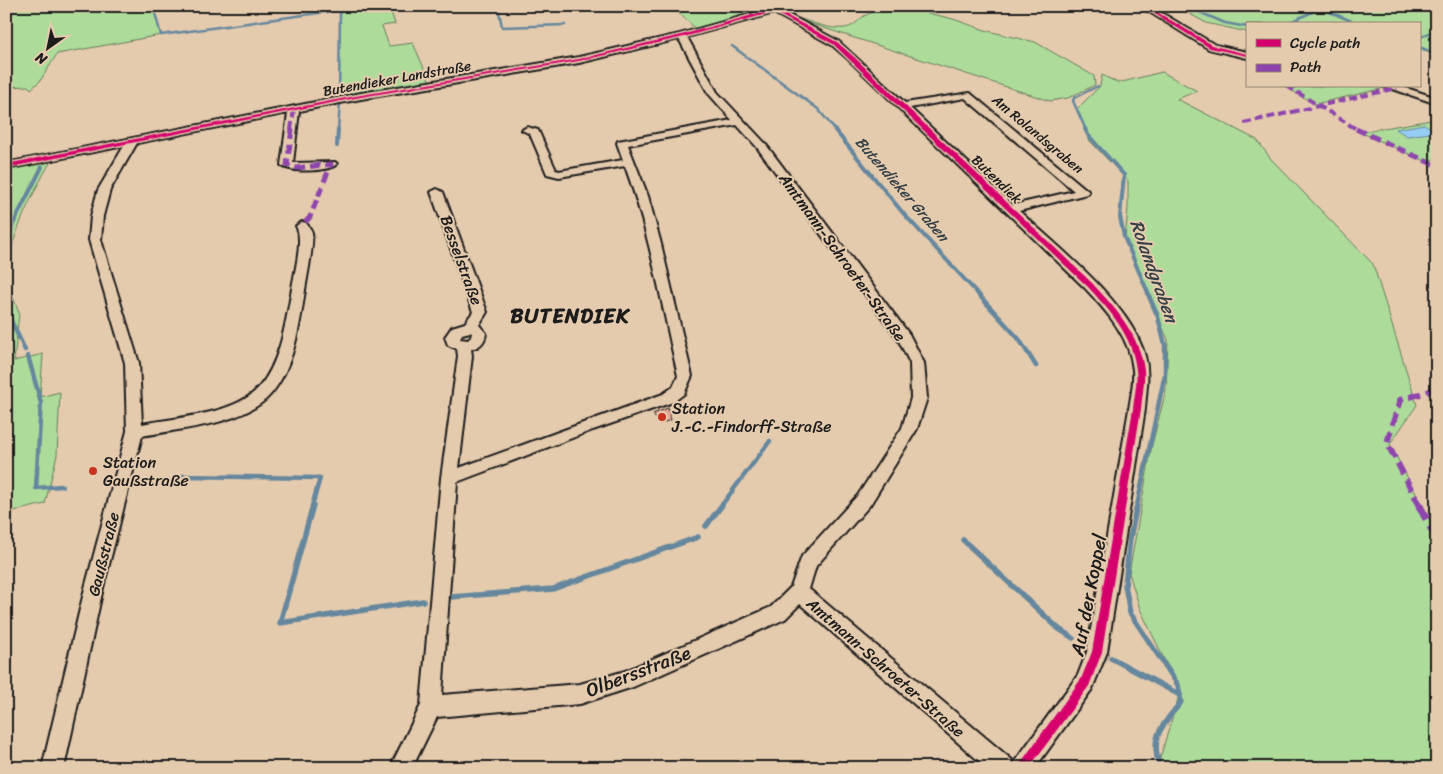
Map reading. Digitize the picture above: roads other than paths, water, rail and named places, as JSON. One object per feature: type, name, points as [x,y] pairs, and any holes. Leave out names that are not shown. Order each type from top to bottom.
[{"type":"street","name":"Butendieker Landstraße","points":[[6,166],[294,109],[579,60],[682,36],[790,6]]},
{"type":"street","points":[[1144,6],[1212,47],[1246,55]]},
{"type":"street","name":"Butendiek","points":[[774,10],[835,43],[1090,285],[1119,317],[1133,344],[1140,370],[1137,409]]},
{"type":"street","name":"Amtmann-Schroeter-Straße","points":[[682,36],[713,93],[760,144],[904,337],[917,363],[919,398],[909,429],[864,500],[808,562],[800,592],[1004,768]]},
{"type":"street","points":[[1395,88],[1437,101]]},
{"type":"street","name":"Am Rolandsgraben","points":[[902,106],[967,95],[1083,192],[1011,209]]},
{"type":"street","points":[[294,109],[287,165],[296,168],[331,164]]},
{"type":"street","points":[[449,478],[668,398],[679,390],[685,376],[653,234],[642,196],[622,143],[739,122]]},
{"type":"street","points":[[527,130],[534,132],[551,172],[559,174],[629,162]]},
{"type":"street","name":"Gaußstraße","points":[[53,768],[94,588],[135,431],[132,363],[95,240],[97,216],[104,190],[132,142]]},
{"type":"street","name":"Besselstraße","points":[[431,707],[449,478],[465,356],[464,346],[475,342],[479,337],[478,330],[470,327],[480,312],[437,192]]},
{"type":"street","points":[[135,431],[228,412],[249,403],[266,390],[277,371],[300,289],[306,233],[302,226]]},
{"type":"street","name":"Auf der Koppel","points":[[1022,768],[1085,682],[1097,652],[1137,409]]},
{"type":"street","name":"Olbersstraße","points":[[431,707],[493,700],[580,694],[626,680],[778,613],[800,592]]},
{"type":"street","points":[[401,768],[431,707]]},
{"type":"water","points":[[1424,124],[1437,132],[1407,136],[1396,129]]},
{"type":"waterway","points":[[153,6],[161,35],[340,10]]},
{"type":"waterway","points":[[340,10],[370,6]]},
{"type":"waterway","points":[[498,6],[502,27],[565,25]]},
{"type":"waterway","points":[[1185,6],[1225,23],[1246,27]]},
{"type":"waterway","points":[[1231,10],[1241,6]]},
{"type":"waterway","points":[[1320,8],[1325,6]]},
{"type":"waterway","points":[[1290,22],[1320,8]]},
{"type":"waterway","points":[[1320,8],[1354,22]]},
{"type":"waterway","points":[[339,98],[340,10]]},
{"type":"waterway","points":[[1420,38],[1437,29]]},
{"type":"waterway","name":"Butendieker Graben","points":[[732,46],[818,109],[835,130]]},
{"type":"waterway","points":[[1420,47],[1437,54]]},
{"type":"waterway","name":"Rolandgraben","points":[[1086,130],[1073,101],[1074,98],[1098,86]]},
{"type":"waterway","points":[[338,130],[340,103]]},
{"type":"waterway","points":[[337,146],[338,129]]},
{"type":"waterway","name":"Butendieker Graben","points":[[834,129],[903,213],[979,295]]},
{"type":"waterway","name":"Rolandgraben","points":[[1085,129],[1088,135],[1124,175],[1120,217],[1124,237],[1149,295]]},
{"type":"waterway","points":[[6,249],[13,224],[42,167]]},
{"type":"waterway","name":"Butendieker Graben","points":[[978,294],[1019,339],[1036,366]]},
{"type":"waterway","name":"Rolandgraben","points":[[1137,506],[1165,374],[1165,345],[1158,317],[1148,294]]},
{"type":"waterway","points":[[6,310],[25,350]]},
{"type":"waterway","points":[[28,356],[41,403],[36,488],[62,486]]},
{"type":"waterway","points":[[721,506],[770,441]]},
{"type":"waterway","points":[[182,476],[320,478],[312,506]]},
{"type":"waterway","points":[[313,505],[280,623],[423,601]]},
{"type":"waterway","points":[[706,526],[722,505]]},
{"type":"waterway","name":"Rolandgraben","points":[[1137,505],[1130,538],[1125,585],[1130,613],[1178,685],[1180,695]]},
{"type":"waterway","points":[[451,597],[553,589],[698,537]]},
{"type":"waterway","points":[[963,540],[1059,629],[1073,638]]},
{"type":"waterway","points":[[1111,658],[1180,695]]},
{"type":"waterway","name":"Rolandgraben","points":[[1160,768],[1156,748],[1157,739],[1163,725],[1181,702],[1180,695]]},
{"type":"place","name":"Station J.-C.-Findorff-Straße","points":[[662,417]]},
{"type":"place","name":"Station Gaußstraße","points":[[93,471]]},
{"type":"district","name":"BUTENDIEK","points":[[570,316]]}]
